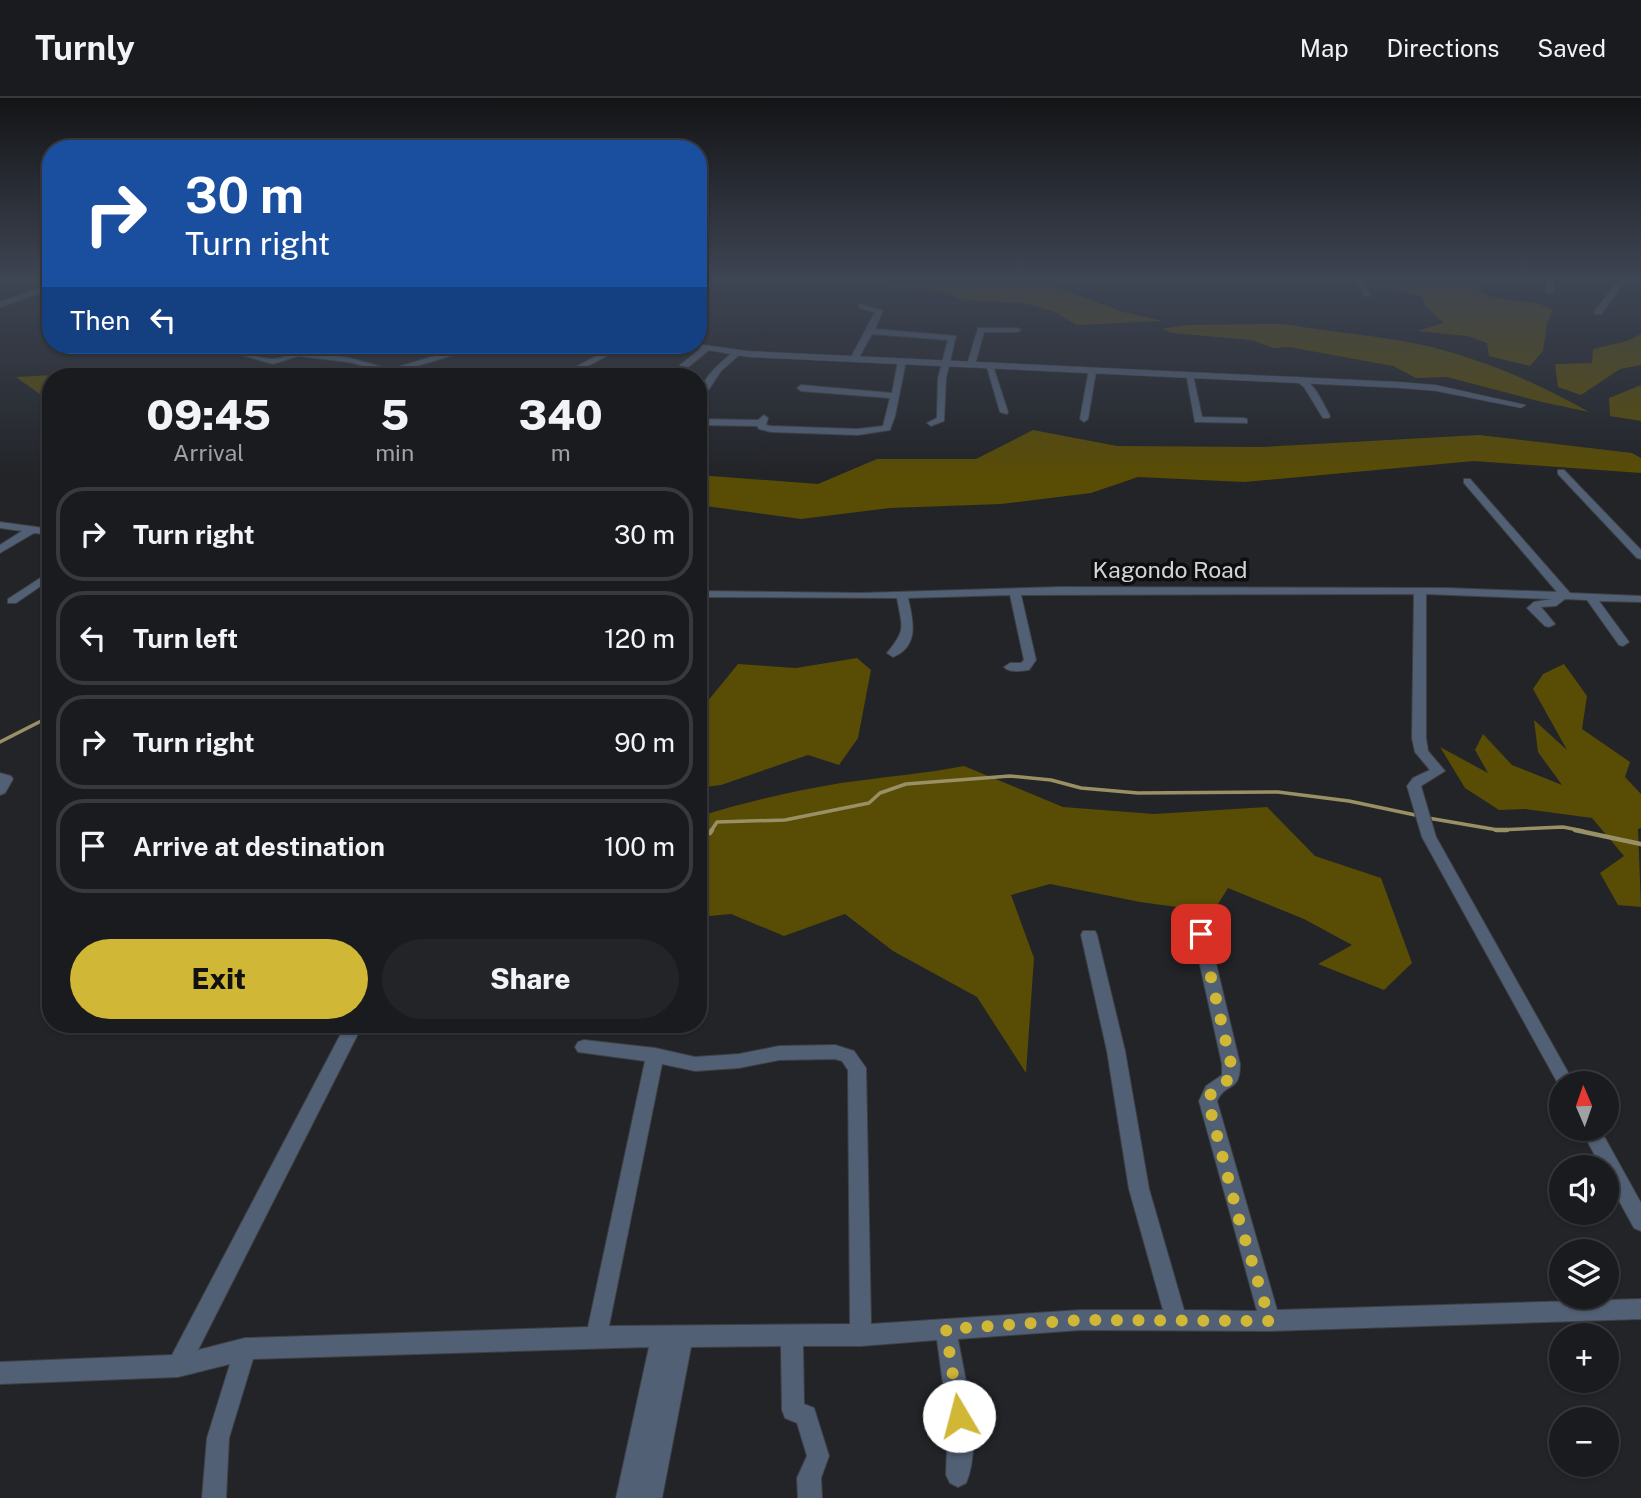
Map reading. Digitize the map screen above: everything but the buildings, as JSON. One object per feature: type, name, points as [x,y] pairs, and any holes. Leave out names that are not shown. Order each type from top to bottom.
[{"type":"street","points":[[854,359],[862,344]]},
{"type":"street","points":[[931,423],[941,419],[938,403],[944,363],[951,344]]},
{"type":"street","points":[[971,365],[977,344]]},
{"type":"street","points":[[707,349],[736,354],[1298,379],[1436,388],[1521,405]]},
{"type":"street","points":[[238,354],[268,361],[294,354]]},
{"type":"street","points":[[305,354],[349,360],[380,368]]},
{"type":"street","points":[[401,368],[447,354]]},
{"type":"street","points":[[578,368],[606,354]]},
{"type":"street","points":[[683,367],[700,354]]},
{"type":"street","points":[[707,386],[719,369],[736,354]]},
{"type":"street","points":[[707,422],[763,420],[762,426],[771,429],[858,432],[881,430],[890,423],[890,411],[902,361]]},
{"type":"street","points":[[989,366],[1004,412]]},
{"type":"street","points":[[1084,419],[1092,371]]},
{"type":"street","points":[[1189,375],[1198,419],[1244,421]]},
{"type":"street","points":[[1298,379],[1307,385],[1326,416]]},
{"type":"street","points":[[801,388],[894,396]]},
{"type":"street","points":[[1561,472],[1641,556]]},
{"type":"street","points":[[1467,481],[1565,594],[1552,604],[1538,604],[1533,607],[1549,624]]},
{"type":"street","points":[[0,525],[42,531]]},
{"type":"street","points":[[0,550],[33,530]]},
{"type":"street","points":[[12,601],[42,580]]},
{"type":"street","points":[[1010,667],[1025,667],[1030,660],[1015,591]]},
{"type":"street","points":[[1420,591],[1419,738],[1422,752],[1438,771],[1418,781],[1414,786],[1429,837],[1558,1071]]},
{"type":"street","name":"Kagondo Road","points":[[707,594],[1420,591],[1565,594],[1640,600]]},
{"type":"street","points":[[893,653],[908,638],[902,595]]},
{"type":"street","points":[[1590,596],[1623,642]]},
{"type":"street","points":[[0,777],[6,779],[0,790]]},
{"type":"street","points":[[1201,934],[1231,1064],[1231,1078],[1212,1091],[1208,1101],[1238,1216],[1270,1321]]},
{"type":"street","points":[[1089,935],[1116,1051],[1139,1189],[1176,1319]]},
{"type":"street","points":[[178,1366],[349,1033]]},
{"type":"street","points":[[584,1047],[655,1055],[695,1064],[739,1061],[779,1053],[835,1052],[848,1056],[857,1068],[860,1335]]},
{"type":"street","points":[[596,1337],[655,1055]]},
{"type":"street","points":[[1597,1141],[1641,1222]]},
{"type":"street","points":[[0,1373],[178,1366],[245,1349],[596,1337],[860,1335],[1081,1320],[1270,1321],[1641,1309]]},
{"type":"street","points":[[946,1329],[959,1416],[958,1475]]},
{"type":"street","points":[[792,1335],[793,1410],[806,1416],[818,1456],[809,1478],[810,1498]]},
{"type":"street","points":[[628,1498],[672,1336]]},
{"type":"street","points":[[650,1498],[672,1336]]},
{"type":"street","points":[[214,1498],[218,1438],[245,1349]]},
{"type":"shaded area","points":[[1263,344],[1417,344],[1440,349],[1506,372],[1589,412],[1447,377],[1416,378],[1393,366],[1289,347],[1273,348]]},
{"type":"shaded area","points":[[1487,344],[1544,344],[1543,351],[1530,366],[1489,356]]},
{"type":"shaded area","points":[[1613,344],[1641,344],[1641,365],[1620,369],[1581,395],[1558,387],[1555,364],[1592,363],[1593,349]]},
{"type":"shaded area","points":[[42,376],[42,396],[16,377]]},
{"type":"shaded area","points":[[1641,385],[1641,421],[1610,416],[1609,398]]},
{"type":"shaded area","points":[[1033,430],[1117,446],[1262,447],[1479,435],[1632,453],[1641,458],[1641,473],[1474,461],[1244,482],[1138,477],[1091,493],[1001,504],[890,508],[801,519],[707,506],[707,476],[818,484],[877,459],[976,459]]},
{"type":"shaded area","points":[[857,658],[871,670],[858,738],[839,765],[808,755],[721,785],[707,787],[707,702],[738,664],[796,668]]},
{"type":"shaded area","points":[[1564,664],[1587,696],[1582,729],[1630,762],[1625,777],[1641,794],[1641,828],[1638,829],[1641,907],[1618,905],[1600,873],[1624,856],[1592,818],[1525,809],[1499,810],[1465,788],[1440,747],[1488,773],[1475,750],[1483,734],[1512,765],[1562,785],[1538,752],[1534,720],[1567,750],[1533,689],[1543,674]]},
{"type":"shaded area","points":[[964,766],[1063,807],[1154,814],[1267,807],[1315,856],[1381,878],[1412,963],[1384,990],[1318,964],[1352,945],[1304,919],[1228,888],[1213,912],[1140,902],[1050,884],[1011,895],[1034,958],[1026,1073],[977,997],[893,951],[845,914],[784,936],[731,914],[707,916],[707,814],[841,783]]},
{"type":"waterway","points":[[0,742],[42,721]]},
{"type":"waterway","points":[[711,831],[717,822],[785,820],[869,803],[880,793],[906,784],[1010,776],[1051,780],[1081,788],[1138,793],[1278,792],[1349,801],[1420,816]]},
{"type":"waterway","points":[[1428,818],[1498,830]]},
{"type":"waterway","points":[[1498,830],[1563,827],[1583,831]]},
{"type":"waterway","points":[[707,834],[712,830]]},
{"type":"waterway","points":[[1498,830],[1507,830]]},
{"type":"waterway","points":[[1575,830],[1641,844]]},
{"type":"route","points":[[959,1416],[946,1329],[1081,1320],[1270,1321],[1238,1216],[1208,1101],[1212,1091],[1231,1078],[1231,1064],[1201,934]]}]
